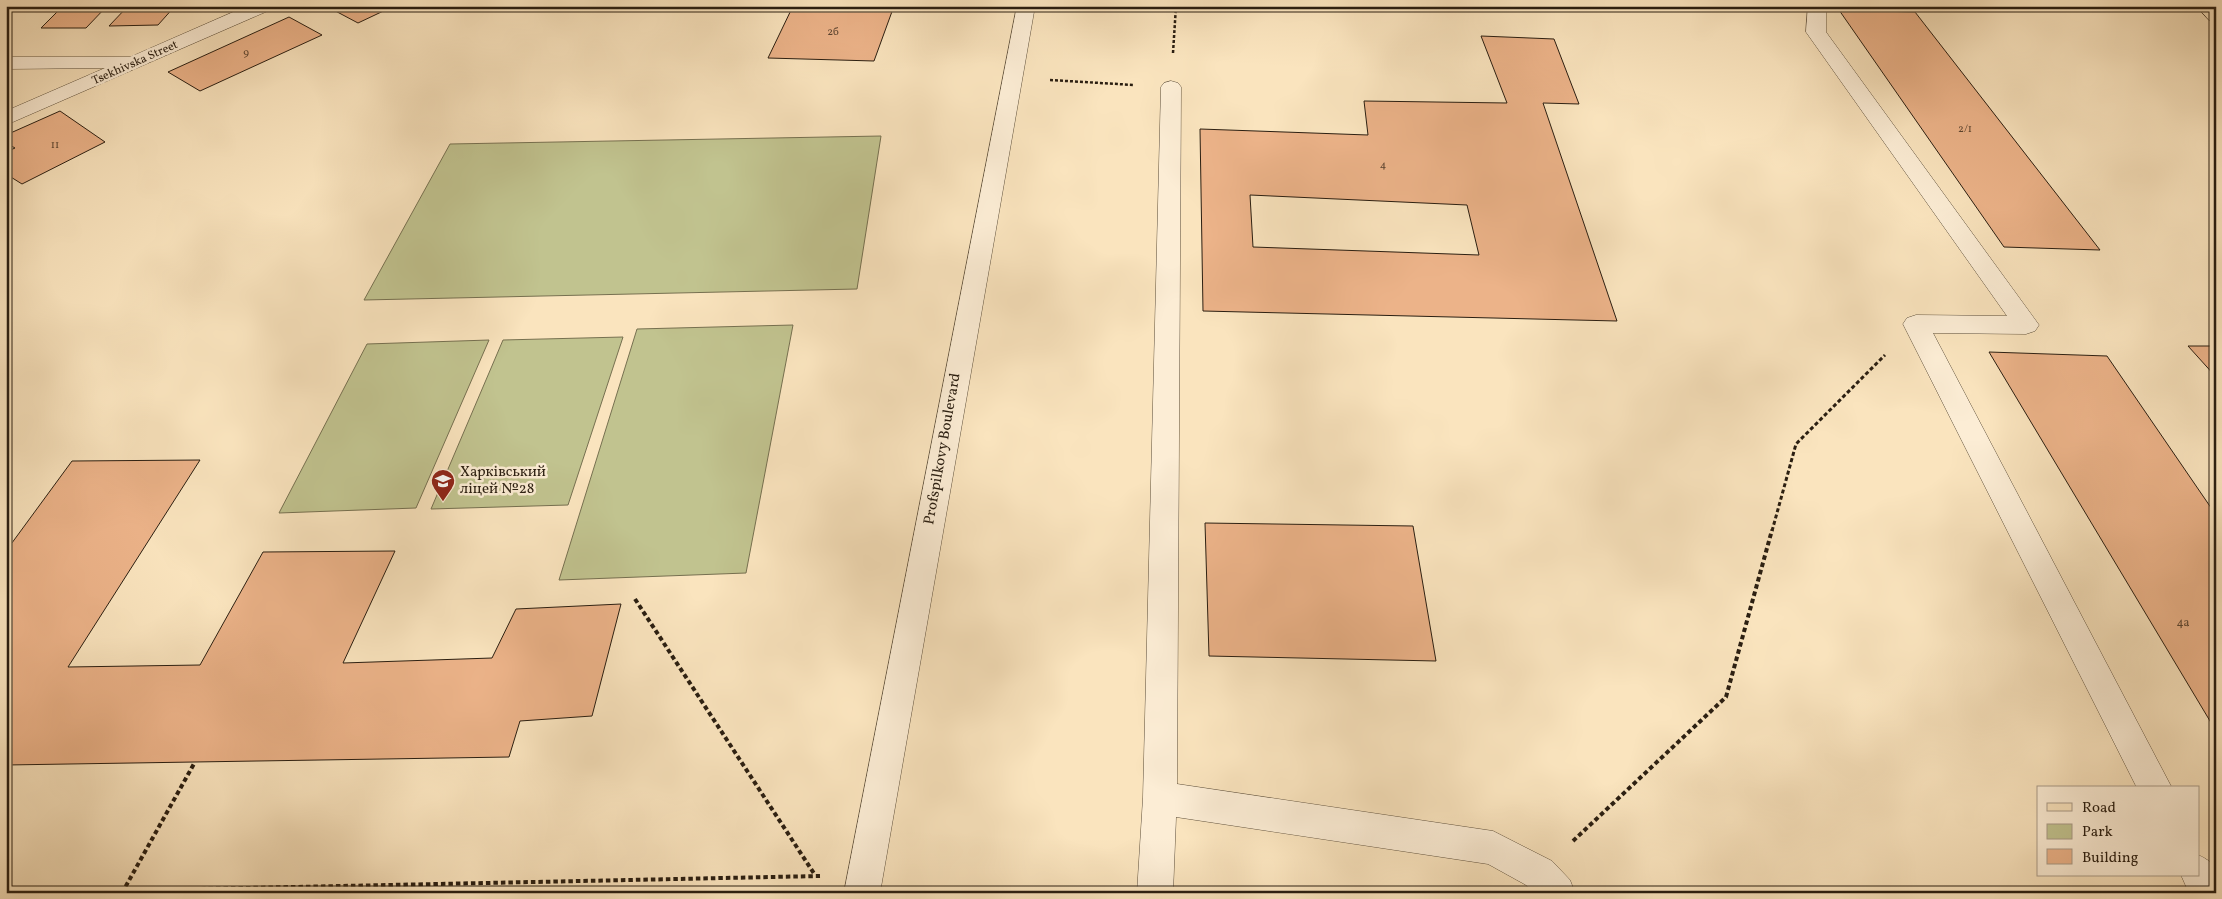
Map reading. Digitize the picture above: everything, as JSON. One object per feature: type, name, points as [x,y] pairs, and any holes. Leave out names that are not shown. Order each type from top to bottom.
[{"type":"main road","points":[[2205,6],[2216,16]]},
{"type":"street","name":"Tsekhivska Street","points":[[6,119],[263,6]]},
{"type":"street","name":"Profspilkovy Boulevard","points":[[863,884],[1026,6]]},
{"type":"street","points":[[1817,6],[1816,32],[2026,326],[1916,324],[2153,786]]},
{"type":"street","points":[[6,63],[136,62]]},
{"type":"street","points":[[1155,893],[1160,798],[1171,88]]},
{"type":"street","points":[[1160,798],[1493,848],[1548,883]]},
{"type":"street","points":[[2200,876],[2208,893]]},
{"type":"path","points":[[1012,78],[1171,88],[1176,6]]},
{"type":"path","points":[[1548,883],[1726,697],[1796,444],[1916,324]]},
{"type":"path","points":[[635,599],[815,876]]},
{"type":"path","points":[[123,891],[195,762]]},
{"type":"path","points":[[6,893],[815,876],[863,884]]},
{"type":"green space","points":[[881,136],[857,289],[364,300],[450,144]]},
{"type":"green space","points":[[793,325],[746,573],[559,580],[637,329]]},
{"type":"green space","points":[[623,337],[568,505],[431,509],[503,340]]},
{"type":"green space","points":[[489,340],[416,508],[279,513],[367,344]]},
{"type":"building","points":[[63,6],[107,6],[86,28],[41,28]]},
{"type":"building","points":[[128,6],[175,6],[158,25],[109,26]]},
{"type":"building","points":[[326,6],[394,6],[358,23]]},
{"type":"building","points":[[793,6],[894,6],[874,61],[768,58]]},
{"type":"building","points":[[1839,10],[1915,12],[2100,250],[2004,247]]},
{"type":"building","points":[[289,17],[322,35],[200,91],[168,72]]},
{"type":"building","points":[[1481,36],[1554,39],[1579,104],[1543,103],[1617,321],[1203,311],[1200,129],[1368,135],[1364,101],[1507,103]],"holes":[[[1250,195],[1467,205],[1479,255],[1253,247]]]},
{"type":"building","points":[[60,111],[105,142],[22,184],[6,174],[6,152],[15,148],[6,143],[6,135]]},
{"type":"building","points":[[2188,346],[2216,346],[2216,377]]},
{"type":"building","points":[[1989,352],[2107,356],[2216,515],[2216,731]]},
{"type":"building","points":[[200,460],[68,667],[200,665],[263,552],[395,551],[343,663],[492,658],[516,609],[621,604],[592,716],[520,721],[509,757],[6,765],[6,551],[72,461]]},
{"type":"building","points":[[1205,523],[1413,526],[1436,661],[1209,656]]},
{"type":"place","name":"Харківський ліцей №28","points":[[443,502]]}]
